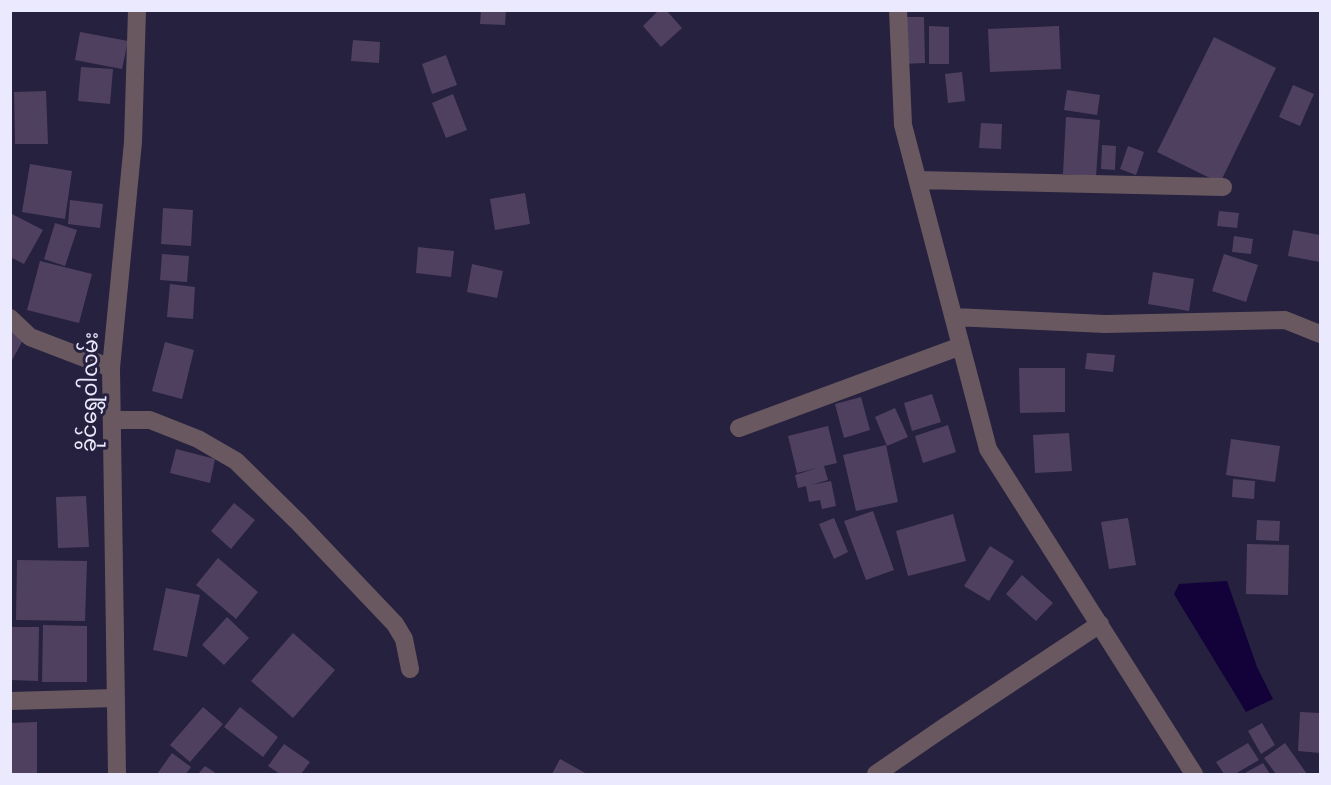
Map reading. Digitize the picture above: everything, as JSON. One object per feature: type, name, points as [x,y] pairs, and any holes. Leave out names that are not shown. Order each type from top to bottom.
[{"type":"street","name":"ခိုင်ရွှေဝါလမ်း","points":[[117,774],[111,368],[133,142],[137,10]]},
{"type":"street","points":[[898,10],[903,125],[988,449],[1194,774]]},
{"type":"street","points":[[918,180],[1223,187]]},
{"type":"street","points":[[954,317],[1105,324],[1285,320],[1320,334]]},
{"type":"street","points":[[10,318],[30,336],[111,368]]},
{"type":"street","points":[[739,428],[961,346]]},
{"type":"street","points":[[112,420],[150,420],[198,439],[236,461],[299,523],[395,624],[404,639],[410,669]]},
{"type":"street","points":[[876,774],[1100,624]]},
{"type":"street","points":[[10,701],[115,698]]},
{"type":"shaded area","points":[[1227,581],[1257,667],[1273,699],[1246,712],[1174,594],[1179,584]]},
{"type":"building","points":[[481,10],[506,10],[505,25],[480,24]]},
{"type":"building","points":[[659,10],[666,10],[682,28],[661,47],[643,26]]},
{"type":"building","points":[[902,17],[924,17],[925,63],[903,64]]},
{"type":"building","points":[[929,26],[949,27],[949,64],[929,64]]},
{"type":"building","points":[[1059,26],[1061,69],[990,72],[988,29]]},
{"type":"building","points":[[80,32],[128,41],[122,69],[75,60]]},
{"type":"building","points":[[1214,37],[1276,68],[1220,183],[1157,152]]},
{"type":"building","points":[[353,40],[380,42],[379,63],[351,61]]},
{"type":"building","points":[[446,55],[457,85],[432,94],[422,64]]},
{"type":"building","points":[[81,67],[113,69],[110,104],[78,101]]},
{"type":"building","points":[[962,72],[965,101],[948,103],[945,74]]},
{"type":"building","points":[[1293,85],[1314,94],[1300,126],[1279,117]]},
{"type":"building","points":[[1067,90],[1100,95],[1097,115],[1064,110]]},
{"type":"building","points":[[46,91],[48,144],[15,144],[14,92]]},
{"type":"building","points":[[453,94],[467,130],[446,138],[432,103]]},
{"type":"building","points":[[1066,117],[1100,120],[1096,176],[1063,174]]},
{"type":"building","points":[[981,123],[1002,124],[1001,149],[979,148]]},
{"type":"building","points":[[1102,145],[1116,146],[1115,170],[1101,169]]},
{"type":"building","points":[[1128,146],[1144,152],[1136,175],[1120,169]]},
{"type":"building","points":[[30,164],[72,171],[65,219],[22,212]]},
{"type":"building","points":[[525,193],[530,224],[495,230],[490,199]]},
{"type":"building","points":[[70,200],[103,204],[100,228],[68,224]]},
{"type":"building","points":[[163,208],[193,210],[191,246],[161,244]]},
{"type":"building","points":[[1219,211],[1239,213],[1237,228],[1217,226]]},
{"type":"building","points":[[10,213],[43,230],[24,264],[10,257]]},
{"type":"building","points":[[55,223],[77,230],[65,266],[44,259]]},
{"type":"building","points":[[1293,230],[1320,235],[1320,262],[1288,256]]},
{"type":"building","points":[[1234,236],[1253,239],[1251,254],[1232,252]]},
{"type":"building","points":[[418,247],[454,251],[451,277],[416,273]]},
{"type":"building","points":[[162,254],[189,256],[187,282],[160,280]]},
{"type":"building","points":[[1224,254],[1258,265],[1246,302],[1212,291]]},
{"type":"building","points":[[40,261],[92,274],[79,323],[27,310]]},
{"type":"building","points":[[472,264],[503,271],[497,298],[467,292]]},
{"type":"building","points":[[1153,272],[1194,279],[1189,311],[1148,304]]},
{"type":"building","points":[[170,284],[195,287],[193,319],[167,317]]},
{"type":"building","points":[[10,319],[29,329],[10,364]]},
{"type":"building","points":[[165,342],[194,350],[182,399],[152,391]]},
{"type":"building","points":[[1087,353],[1115,355],[1113,372],[1085,369]]},
{"type":"building","points":[[1019,368],[1065,368],[1065,412],[1020,413]]},
{"type":"building","points":[[932,394],[941,422],[912,431],[904,403]]},
{"type":"building","points":[[861,397],[870,430],[844,438],[835,404]]},
{"type":"building","points":[[895,408],[908,437],[887,446],[875,417]]},
{"type":"building","points":[[948,425],[956,452],[923,463],[915,436]]},
{"type":"building","points":[[828,426],[837,463],[824,466],[828,480],[811,485],[831,481],[836,506],[822,509],[820,500],[809,502],[806,486],[798,488],[795,475],[817,468],[797,473],[788,436]]},
{"type":"building","points":[[1069,433],[1072,471],[1035,473],[1033,435]]},
{"type":"building","points":[[1231,439],[1280,446],[1275,482],[1226,475]]},
{"type":"building","points":[[886,445],[898,502],[856,511],[843,455]]},
{"type":"building","points":[[176,449],[215,459],[210,483],[170,473]]},
{"type":"building","points":[[1233,479],[1255,481],[1254,499],[1232,497]]},
{"type":"building","points":[[86,496],[89,547],[58,548],[56,497]]},
{"type":"building","points":[[234,503],[255,520],[231,549],[211,531]]},
{"type":"building","points":[[873,511],[894,570],[866,580],[844,521]]},
{"type":"building","points":[[953,514],[966,561],[908,576],[896,531]]},
{"type":"building","points":[[834,518],[848,552],[834,559],[819,524]]},
{"type":"building","points":[[1128,518],[1136,565],[1109,569],[1101,522]]},
{"type":"building","points":[[1257,520],[1280,521],[1279,541],[1256,540]]},
{"type":"building","points":[[1247,544],[1289,545],[1288,595],[1246,594]]},
{"type":"building","points":[[990,546],[1014,561],[989,601],[964,586]]},
{"type":"building","points":[[218,558],[258,592],[236,619],[196,585]]},
{"type":"building","points":[[17,560],[87,561],[85,621],[16,620]]},
{"type":"building","points":[[1022,575],[1053,603],[1036,621],[1006,594]]},
{"type":"building","points":[[166,588],[200,595],[187,657],[153,650]]},
{"type":"building","points":[[227,617],[249,638],[224,665],[202,645]]},
{"type":"building","points":[[43,625],[87,626],[87,682],[42,682]]},
{"type":"building","points":[[10,627],[39,627],[38,681],[10,680]]},
{"type":"building","points":[[293,633],[335,670],[293,718],[251,681]]},
{"type":"building","points":[[203,707],[223,724],[190,762],[170,745]]},
{"type":"building","points":[[240,707],[278,737],[263,757],[224,727]]},
{"type":"building","points":[[1300,712],[1320,713],[1320,753],[1298,751]]},
{"type":"building","points":[[37,722],[37,774],[10,774],[10,723]]},
{"type":"building","points":[[1262,723],[1275,745],[1261,754],[1248,731]]},
{"type":"building","points":[[1248,743],[1259,760],[1235,774],[1224,774],[1216,762]]},
{"type":"building","points":[[1285,743],[1307,774],[1276,774],[1264,758]]},
{"type":"building","points":[[284,744],[310,762],[301,774],[280,774],[268,766]]},
{"type":"building","points":[[172,753],[191,767],[186,774],[157,774]]},
{"type":"building","points":[[560,759],[587,774],[552,774]]},
{"type":"building","points":[[1263,763],[1270,774],[1243,774]]},
{"type":"building","points":[[205,766],[217,774],[198,774]]}]
